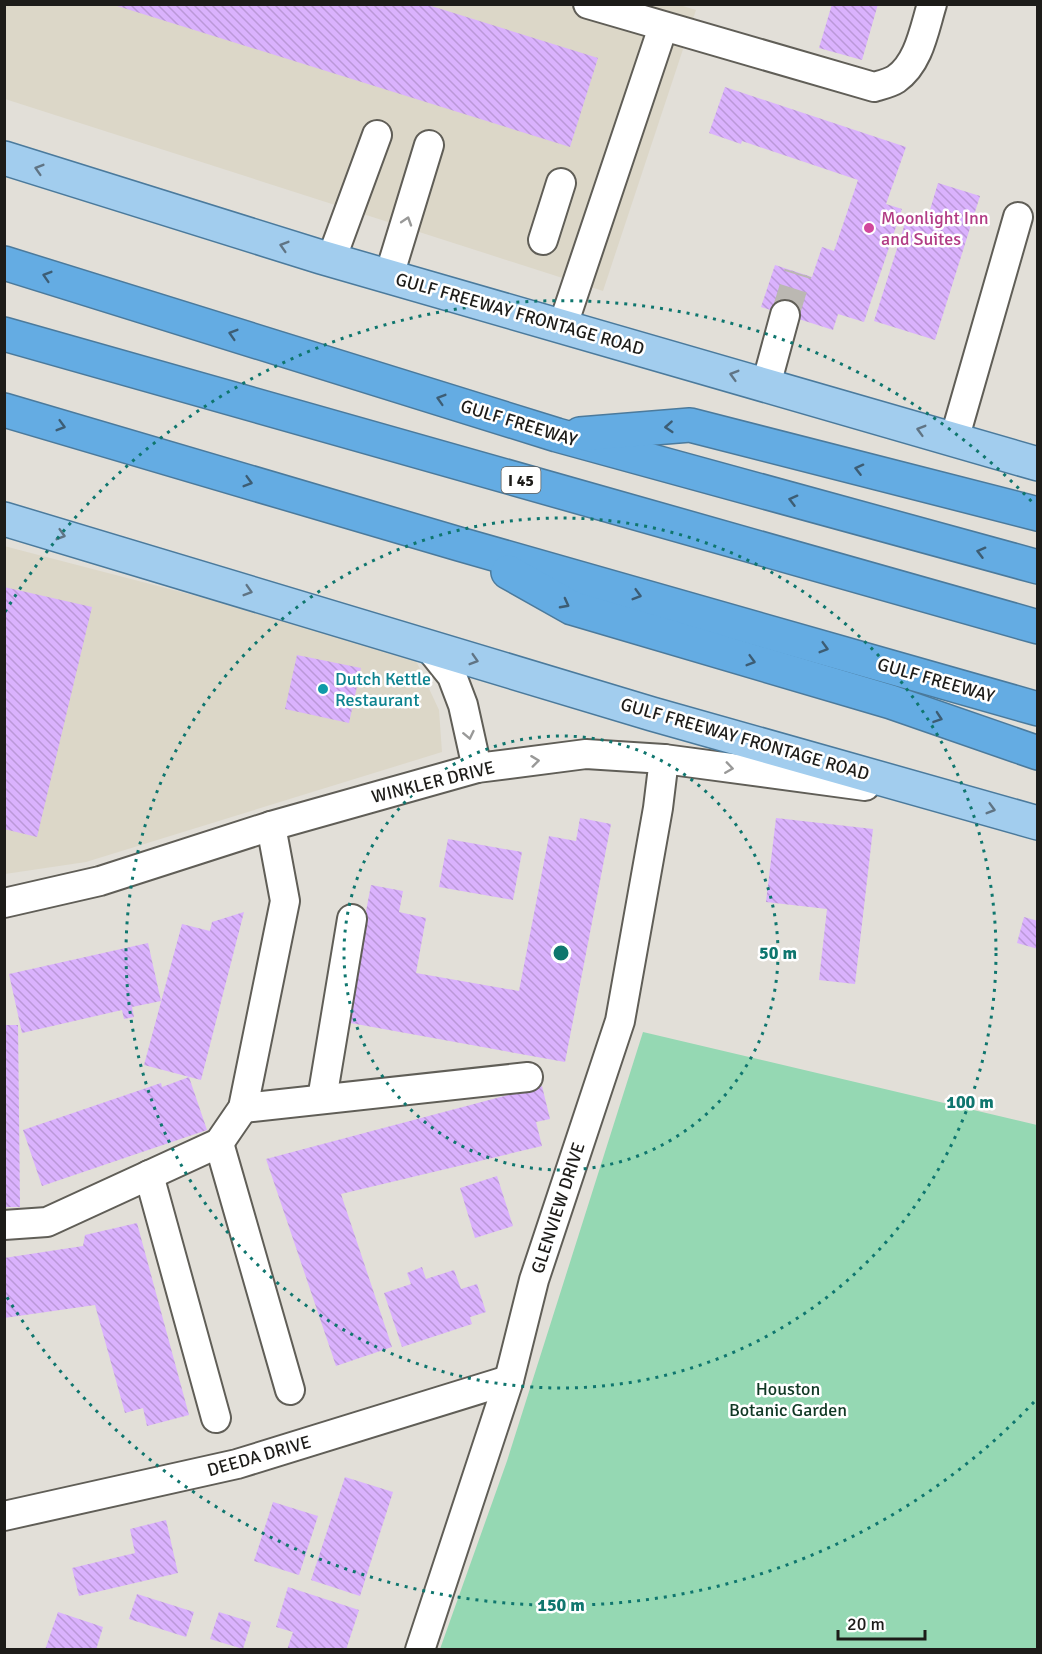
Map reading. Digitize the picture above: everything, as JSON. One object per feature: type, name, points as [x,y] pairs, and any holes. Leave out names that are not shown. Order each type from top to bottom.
[{"type":"highway","name":"GULF FREEWAY","points":[[4,263],[557,435],[1038,567]]},
{"type":"highway","name":"I 45","points":[[4,334],[1038,627]]},
{"type":"highway","name":"GULF FREEWAY","points":[[4,410],[459,544],[1038,709]]},
{"type":"highway","points":[[557,435],[690,425],[1038,514]]},
{"type":"highway","points":[[459,544],[572,608],[891,702],[1038,753]]},
{"type":"main road","name":"GULF FREEWAY FRONTAGE ROAD","points":[[4,158],[331,260],[1038,464]]},
{"type":"main road","name":"GULF FREEWAY FRONTAGE ROAD","points":[[4,519],[652,714],[1038,823]]},
{"type":"street","points":[[588,4],[874,87],[894,81],[907,70],[916,55],[932,4]]},
{"type":"street","points":[[562,325],[663,27]]},
{"type":"street","points":[[331,260],[377,135]]},
{"type":"street","points":[[389,276],[429,146]]},
{"type":"street","points":[[543,240],[561,183]]},
{"type":"street","points":[[954,440],[1018,217]]},
{"type":"street","points":[[766,385],[785,315]]},
{"type":"street","points":[[428,646],[452,676],[463,705],[477,768]]},
{"type":"street","name":"WINKLER DRIVE","points":[[4,903],[100,882],[272,826],[477,768],[586,754],[664,759],[945,796]]},
{"type":"street","name":"GLENVIEW DRIVE","points":[[420,1650],[509,1380],[534,1280],[620,1021],[658,808],[664,759]]},
{"type":"street","points":[[4,1225],[46,1222],[219,1143],[243,1108],[285,901],[272,826]]},
{"type":"street","points":[[322,1099],[352,919]]},
{"type":"street","points":[[243,1108],[528,1077]]},
{"type":"street","points":[[219,1143],[290,1390]]},
{"type":"street","points":[[149,1175],[216,1418]]},
{"type":"street","name":"DEEDA DRIVE","points":[[4,1516],[237,1464],[509,1380]]},
{"type":"shaded area","points":[[676,4],[696,10],[603,291],[5,99],[5,5]]},
{"type":"shaded area","points":[[4,546],[412,652],[439,710],[442,752],[86,862],[5,874]]},
{"type":"green space","name":"Houston Botanic Garden","points":[[643,1032],[1037,1125],[1037,1649],[440,1649],[507,1461]]},
{"type":"building","points":[[832,4],[878,4],[862,60],[819,48]]},
{"type":"building","points":[[114,5],[428,5],[598,58],[570,147]]},
{"type":"building","name":"Moonlight Inn and Suites","points":[[725,87],[906,147],[886,204],[902,209],[864,322],[838,314],[833,330],[761,307],[775,265],[812,277],[822,247],[834,251],[858,180],[742,141],[741,144],[709,133]]},
{"type":"building","points":[[938,183],[980,196],[935,340],[874,321],[908,214],[927,220]]},
{"type":"building","points":[[4,587],[92,607],[37,837],[4,829]]},
{"type":"building","name":"Dutch Kettle Restaurant","points":[[297,655],[361,668],[349,723],[285,709]]},
{"type":"building","points":[[580,818],[611,824],[565,1062],[345,1022],[371,885],[403,891],[399,912],[426,918],[416,973],[519,991],[549,836],[576,841]]},
{"type":"building","points":[[776,818],[873,829],[855,984],[819,980],[827,909],[766,902]]},
{"type":"building","points":[[448,839],[522,852],[513,900],[439,887]]},
{"type":"building","points":[[244,912],[201,1080],[144,1065],[182,924],[210,931],[212,922]]},
{"type":"building","points":[[1024,917],[1038,921],[1038,949],[1017,943]]},
{"type":"building","points":[[148,943],[161,1001],[132,1007],[134,1017],[124,1019],[122,1010],[22,1033],[9,974]]},
{"type":"building","points":[[4,1025],[18,1025],[20,1207],[4,1207]]},
{"type":"building","points":[[189,1077],[207,1130],[42,1186],[23,1130],[161,1083],[162,1087]]},
{"type":"building","points":[[542,1086],[550,1119],[536,1122],[542,1146],[341,1194],[392,1347],[336,1366],[266,1159]]},
{"type":"building","points":[[497,1176],[513,1226],[475,1238],[460,1188]]},
{"type":"building","points":[[137,1223],[189,1415],[147,1426],[143,1408],[125,1413],[95,1305],[4,1318],[4,1258],[83,1246],[85,1235]]},
{"type":"building","points":[[422,1267],[426,1279],[454,1270],[461,1289],[477,1284],[486,1312],[470,1317],[472,1324],[402,1347],[384,1293],[411,1284],[407,1273]]},
{"type":"building","points":[[345,1477],[393,1492],[360,1596],[311,1580]]},
{"type":"building","points":[[273,1502],[318,1516],[299,1575],[254,1561]]},
{"type":"building","points":[[166,1520],[178,1573],[79,1596],[72,1568],[135,1553],[130,1529]]},
{"type":"building","points":[[288,1587],[359,1610],[346,1650],[287,1650],[293,1632],[276,1627]]},
{"type":"building","points":[[137,1594],[194,1612],[186,1637],[129,1619]]},
{"type":"building","points":[[58,1612],[103,1627],[96,1650],[45,1650]]},
{"type":"building","points":[[219,1612],[251,1622],[243,1649],[210,1639]]},
{"type":"tunnel","points":[[785,315],[798,273]]},
{"type":"place","name":"Moonlight Inn and Suites","points":[[869,228]]},
{"type":"place","name":"Dutch Kettle Restaurant","points":[[323,689]]}]
